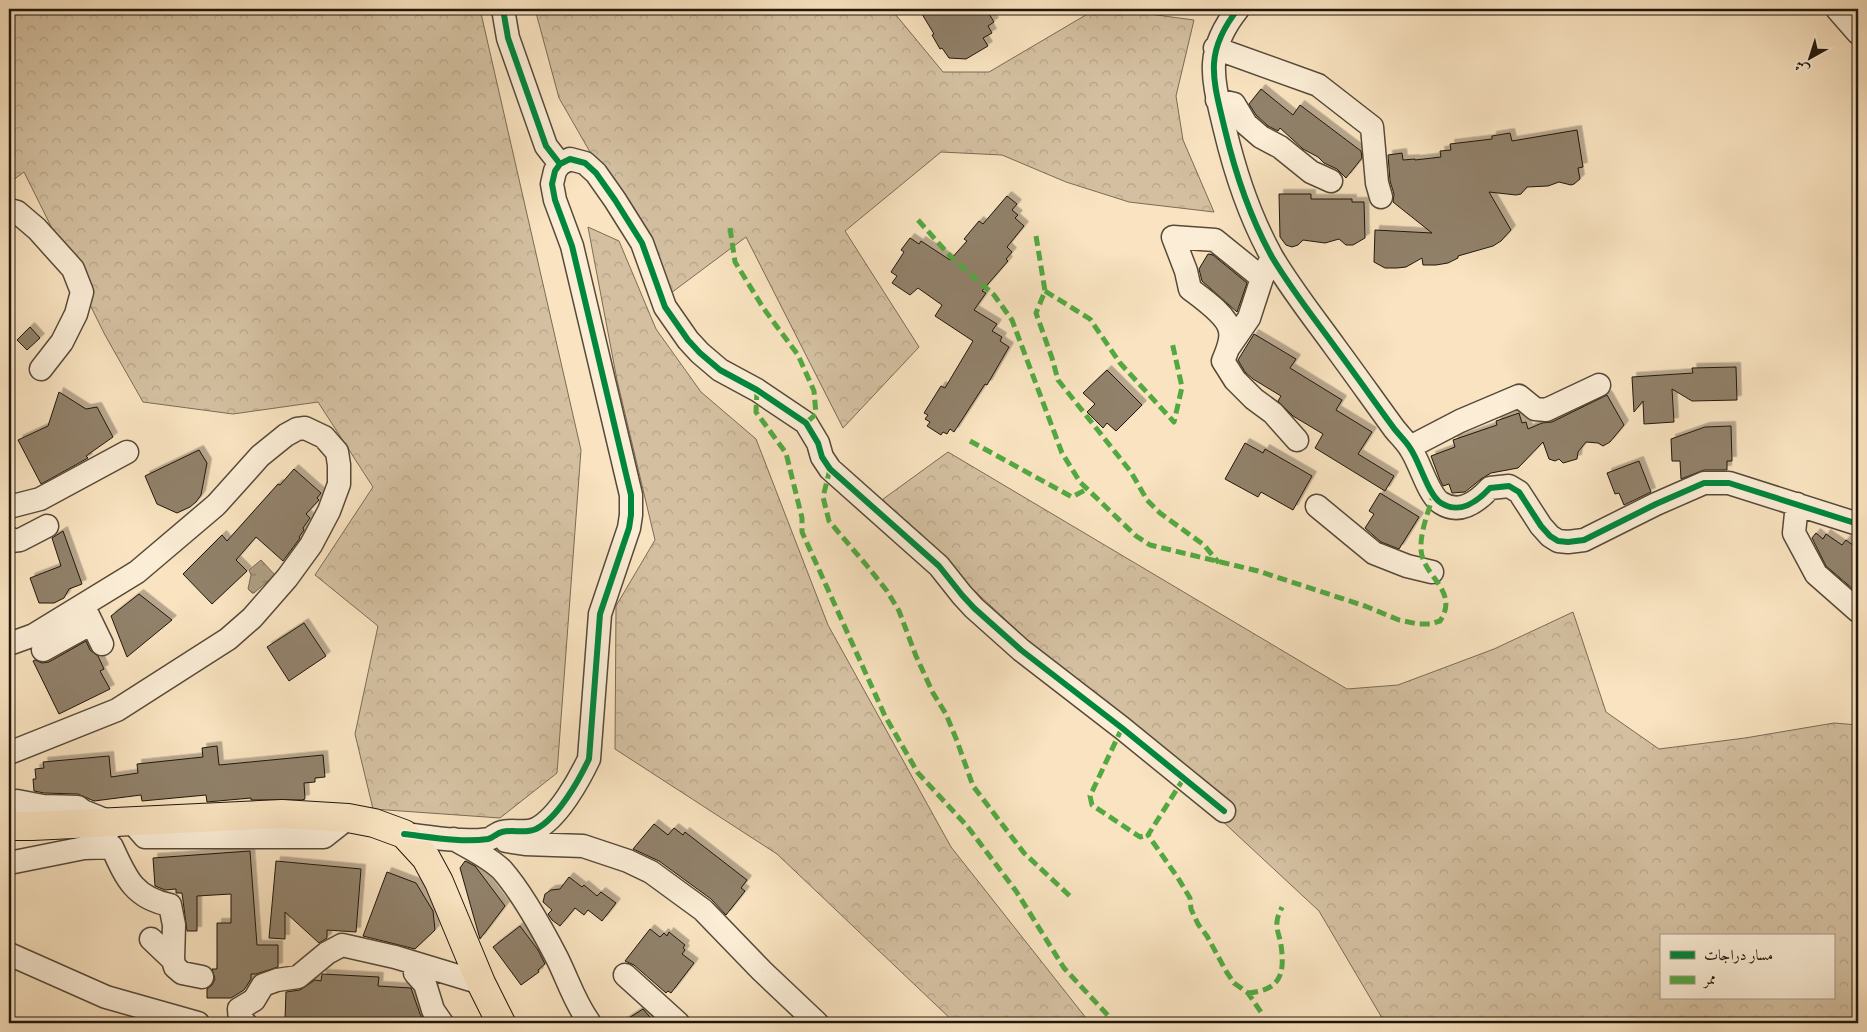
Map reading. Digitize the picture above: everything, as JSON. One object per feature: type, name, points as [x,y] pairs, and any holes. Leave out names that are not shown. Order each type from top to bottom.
[{"type":"main road","points":[[13,813],[120,822],[282,814],[348,818],[374,823],[404,834],[426,858],[481,983],[501,1023]]},
{"type":"street","points":[[504,9],[508,38],[546,146],[560,164]]},
{"type":"street","points":[[1238,9],[1219,37],[1216,48],[1214,78],[1217,100],[1238,180],[1272,257],[1319,326],[1410,447],[1433,496],[1440,503],[1451,508],[1469,506],[1480,499],[1490,488],[1509,486],[1519,492],[1541,526],[1558,541],[1568,542],[1584,540],[1663,500],[1704,483],[1729,483],[1858,524]]},
{"type":"street","points":[[1837,9],[1858,33]]},
{"type":"street","points":[[1216,48],[1318,85],[1372,127],[1377,183],[1381,197]]},
{"type":"street","points":[[1217,100],[1234,104],[1246,124],[1261,137],[1280,147],[1311,172],[1331,181]]},
{"type":"street","points":[[490,839],[500,832],[526,831],[536,828],[547,821],[579,779],[589,759],[600,614],[619,559],[631,515],[631,495],[625,466],[572,246],[555,200],[552,184],[555,171],[560,164],[570,159],[584,163],[596,173],[642,243],[665,307],[700,353],[720,370],[757,390],[806,423],[818,443],[822,457],[830,469],[939,566],[980,614],[1021,650],[1122,728],[1224,811]]},
{"type":"street","points":[[9,210],[16,212],[37,229],[73,269],[82,292],[76,314],[62,342],[41,370]]},
{"type":"street","points":[[1229,347],[1230,329],[1216,308],[1190,289],[1186,271],[1173,237],[1215,240],[1262,278]]},
{"type":"street","points":[[1272,257],[1262,278],[1249,318],[1229,347],[1223,361],[1235,380],[1254,399],[1273,413],[1297,440]]},
{"type":"street","points":[[1410,447],[1460,421],[1519,396],[1535,409],[1546,410],[1599,385]]},
{"type":"street","points":[[9,753],[118,710],[228,639],[252,618],[288,578],[329,511],[340,484],[336,452],[324,437],[306,428],[297,429],[286,435],[260,456],[216,505],[43,650]]},
{"type":"street","points":[[9,507],[40,499],[127,452]]},
{"type":"street","points":[[1796,504],[1794,533],[1816,574],[1858,611]]},
{"type":"street","points":[[1317,506],[1374,553],[1407,566],[1432,572]]},
{"type":"street","points":[[9,538],[11,541],[20,540],[47,526]]},
{"type":"street","points":[[9,644],[87,615]]},
{"type":"street","points":[[87,615],[102,644]]},
{"type":"street","points":[[84,848],[120,822]]},
{"type":"street","points":[[404,834],[453,839],[490,839],[525,844],[583,846],[628,861],[651,872],[703,910],[762,971],[817,1023]]},
{"type":"street","points":[[453,839],[501,869],[541,930],[557,958],[577,1005],[589,1022]]},
{"type":"street","points":[[9,863],[84,848],[112,847],[129,882],[142,895],[156,902],[170,905]]},
{"type":"street","points":[[170,905],[155,925],[148,947],[173,960]]},
{"type":"street","points":[[170,905],[174,925],[173,960],[175,967],[182,973],[202,977]]},
{"type":"street","points":[[245,1023],[240,1022],[239,1009],[254,1000],[262,985],[277,980],[298,977],[327,952],[342,945],[418,964],[481,983]]},
{"type":"street","points":[[9,954],[106,997],[198,1023]]},
{"type":"street","points":[[418,964],[415,973],[425,984],[433,1010],[442,1023]]},
{"type":"street","points":[[625,975],[678,1023]]},
{"type":"green space","points":[[9,9],[480,9],[581,450],[557,773],[500,818],[373,809],[355,734],[378,626],[315,575],[373,487],[318,402],[233,414],[143,402],[105,335],[24,172],[9,183]]},
{"type":"green space","points":[[535,9],[891,9],[943,72],[989,72],[1096,9],[1112,9],[1194,20],[1176,96],[1183,140],[1214,212],[1129,202],[1066,182],[1002,155],[941,152],[845,231],[919,347],[843,428],[746,237],[671,293],[559,98]]},
{"type":"green space","points":[[588,227],[619,241],[656,329],[701,392],[756,439],[828,625],[951,847],[1090,1023],[955,1023],[777,854],[615,749],[616,606],[655,540],[617,380]]},
{"type":"green space","points":[[948,452],[1347,689],[1398,685],[1494,649],[1573,612],[1606,712],[1659,749],[1745,738],[1834,723],[1858,725],[1858,1023],[1385,1023],[1319,911],[879,502]]},
{"type":"water","points":[[261,560],[275,575],[252,593],[248,589],[251,575],[249,570]]},
{"type":"building","points":[[919,9],[986,9],[994,22],[988,26],[992,33],[983,38],[988,46],[966,59],[949,58],[942,48],[940,49],[932,35],[934,34]]},
{"type":"building","points":[[1261,89],[1293,115],[1300,105],[1361,151],[1362,158],[1346,178],[1337,169],[1303,149],[1280,128],[1278,131],[1268,126],[1256,115],[1249,104]]},
{"type":"building","points":[[1577,130],[1583,167],[1578,168],[1580,179],[1574,184],[1559,182],[1548,186],[1527,187],[1521,194],[1516,195],[1489,192],[1511,230],[1501,241],[1493,246],[1458,256],[1458,258],[1448,263],[1436,265],[1423,265],[1422,258],[1406,267],[1397,268],[1385,268],[1374,262],[1375,230],[1432,233],[1393,202],[1394,194],[1390,181],[1388,155],[1402,153],[1403,160],[1441,157],[1440,151],[1451,150],[1450,144],[1492,139],[1492,136],[1510,133],[1512,141]]},
{"type":"building","points":[[1279,194],[1311,194],[1311,199],[1352,199],[1352,202],[1364,202],[1365,238],[1353,245],[1346,245],[1339,239],[1325,243],[1303,240],[1298,245],[1292,247],[1286,245],[1280,237]]},
{"type":"building","points":[[1007,196],[1017,204],[1012,210],[1018,215],[1015,218],[1024,226],[1007,247],[1012,252],[1006,259],[1008,261],[982,291],[986,293],[974,310],[997,324],[992,331],[1002,337],[1000,341],[1009,347],[987,385],[985,384],[954,432],[950,429],[947,434],[943,432],[941,435],[927,426],[930,422],[925,419],[928,415],[924,413],[941,386],[945,388],[973,341],[935,316],[942,305],[918,288],[910,295],[892,283],[897,276],[891,272],[904,252],[901,250],[910,238],[919,244],[921,241],[950,260],[967,241],[964,239],[979,221],[983,224]]},
{"type":"building","points":[[1208,254],[1213,255],[1247,283],[1237,312],[1202,281],[1199,269]]},
{"type":"building","points":[[30,327],[40,338],[27,350],[17,340]]},
{"type":"building","points":[[1254,334],[1296,359],[1290,368],[1342,400],[1336,410],[1372,432],[1358,454],[1394,476],[1385,491],[1315,448],[1323,434],[1293,416],[1278,401],[1281,396],[1245,372],[1238,360]]},
{"type":"building","points":[[1736,367],[1737,400],[1692,401],[1672,389],[1674,422],[1644,424],[1643,401],[1634,412],[1632,377],[1693,373],[1692,368]]},
{"type":"building","points":[[1107,370],[1142,405],[1116,431],[1107,423],[1103,428],[1087,412],[1095,404],[1083,393]]},
{"type":"building","points":[[59,392],[86,409],[97,407],[113,437],[86,456],[88,458],[41,484],[18,440],[48,426]]},
{"type":"building","points":[[1607,395],[1624,425],[1610,442],[1603,446],[1598,443],[1586,442],[1578,452],[1577,459],[1563,463],[1559,459],[1555,461],[1549,459],[1543,442],[1518,468],[1491,473],[1465,492],[1452,493],[1449,484],[1443,486],[1431,456],[1455,447],[1453,440],[1497,425],[1496,421],[1519,413],[1522,423],[1526,422],[1528,429],[1542,423],[1552,422]]},
{"type":"building","points":[[1731,426],[1732,461],[1727,461],[1727,470],[1704,470],[1681,479],[1680,461],[1672,461],[1671,439],[1705,427]]},
{"type":"building","points":[[1245,443],[1263,453],[1265,449],[1312,476],[1293,510],[1261,492],[1258,497],[1225,479]]},
{"type":"building","points":[[199,450],[207,463],[201,495],[196,502],[177,513],[157,504],[145,476]]},
{"type":"building","points":[[1639,461],[1651,492],[1624,505],[1619,493],[1615,494],[1607,473]]},
{"type":"building","points":[[294,469],[321,493],[317,498],[319,500],[306,514],[310,518],[303,528],[304,530],[300,538],[283,561],[256,537],[236,560],[247,571],[212,604],[183,574],[222,535],[227,541]]},
{"type":"building","points":[[1380,493],[1419,517],[1399,549],[1381,542],[1365,528],[1374,514],[1369,511]]},
{"type":"building","points":[[63,531],[82,584],[69,589],[64,598],[54,603],[39,603],[30,578],[61,566],[52,538]]},
{"type":"building","points":[[1816,533],[1823,539],[1826,534],[1842,545],[1846,540],[1858,549],[1858,586],[1854,590],[1826,566],[1812,538]]},
{"type":"building","points":[[139,594],[172,620],[127,657],[111,616]]},
{"type":"building","points":[[304,623],[326,656],[289,681],[267,647]]},
{"type":"building","points":[[86,641],[90,650],[98,656],[104,669],[100,671],[110,689],[59,714],[33,661],[49,662]]},
{"type":"building","points":[[217,746],[219,765],[323,755],[325,777],[315,778],[315,782],[304,783],[305,799],[302,800],[251,800],[251,798],[207,802],[206,795],[142,801],[141,795],[94,801],[78,794],[34,791],[33,779],[36,779],[35,769],[44,768],[43,762],[109,756],[111,777],[138,773],[137,764],[203,757],[202,748]]},
{"type":"building","points":[[654,824],[668,835],[674,828],[683,835],[685,832],[747,880],[741,888],[745,891],[726,915],[711,899],[659,861],[633,849]]},
{"type":"building","points":[[250,851],[257,945],[278,945],[278,967],[251,974],[251,979],[244,990],[231,998],[207,998],[207,989],[215,979],[212,969],[217,969],[217,923],[231,923],[231,894],[197,896],[197,931],[187,931],[182,893],[176,893],[176,889],[165,890],[155,886],[153,858]]},
{"type":"building","points":[[276,861],[361,869],[356,932],[327,930],[327,938],[319,943],[285,912],[285,939],[269,938]]},
{"type":"building","points":[[465,861],[475,866],[505,906],[480,939],[460,868]]},
{"type":"building","points":[[387,872],[416,883],[433,911],[435,930],[415,949],[363,936]]},
{"type":"building","points":[[569,877],[582,887],[584,885],[597,896],[601,892],[616,903],[602,921],[588,910],[584,915],[575,908],[560,926],[552,920],[548,914],[552,910],[543,902],[545,894],[551,890],[560,889]]},
{"type":"building","points":[[520,926],[538,950],[545,964],[538,970],[539,972],[521,985],[493,947]]},
{"type":"building","points":[[650,929],[660,937],[664,933],[667,936],[669,932],[685,945],[683,948],[685,950],[682,954],[694,963],[671,993],[668,991],[666,993],[634,965],[625,961]]},
{"type":"building","points":[[322,974],[379,977],[378,986],[411,988],[420,1014],[426,1023],[298,1023],[298,1020],[285,1019],[286,992],[300,990],[315,980],[321,981]]},
{"type":"building","points":[[643,1009],[655,1023],[621,1023]]},
{"type":"marked path","points":[[918,220],[951,257],[994,295],[1012,320],[1062,453],[1080,482],[1136,536],[1150,545],[1258,571],[1365,606],[1399,620],[1418,624],[1430,624],[1440,621],[1445,610],[1446,601],[1439,584],[1423,560],[1421,550],[1423,529],[1433,496]]},
{"type":"marked path","points":[[730,228],[735,262],[764,309],[798,355],[814,391],[816,414],[806,423]]},
{"type":"marked path","points":[[1036,236],[1045,291],[1036,313],[1058,380],[1131,472],[1147,500],[1160,513],[1204,545],[1219,563]]},
{"type":"marked path","points":[[1045,291],[1090,319],[1120,363],[1174,422],[1182,387],[1172,342]]},
{"type":"marked path","points":[[757,390],[756,412],[786,453],[802,518],[802,532],[885,716],[918,773],[967,826],[1016,891],[1064,968],[1115,1023]]},
{"type":"marked path","points":[[970,441],[1072,497],[1087,489]]},
{"type":"marked path","points":[[830,469],[823,497],[829,521],[887,591],[899,611],[916,656],[933,693],[946,714],[973,786],[1024,853],[1073,899]]},
{"type":"marked path","points":[[1122,728],[1090,796],[1092,805],[1140,837],[1148,835]]},
{"type":"marked path","points":[[1184,778],[1148,835],[1190,898],[1191,909],[1198,924],[1207,936],[1226,971],[1234,983],[1248,993],[1263,1015]]},
{"type":"marked path","points":[[1248,993],[1268,988],[1274,984],[1281,972],[1282,955],[1277,925],[1282,907]]},
{"type":"cycle path","points":[[404,834],[446,839],[478,840],[490,838],[506,831],[536,829],[544,824],[560,808],[589,759],[600,614],[629,528],[631,515],[631,495],[572,246],[555,200],[552,184],[555,171],[560,164],[546,146],[508,38],[503,9]]},
{"type":"cycle path","points":[[1238,9],[1220,39],[1215,53],[1214,67],[1217,96],[1229,146],[1251,211],[1264,242],[1279,269],[1408,445],[1436,499],[1448,506],[1461,507],[1474,502],[1490,488],[1509,486],[1519,492],[1541,526],[1550,536],[1558,541],[1568,542],[1584,540],[1656,504],[1704,483],[1729,483],[1858,524]]},
{"type":"cycle path","points":[[560,164],[570,159],[585,163],[596,173],[642,243],[665,307],[688,340],[700,353],[720,370],[757,390],[806,423],[818,443],[822,457],[830,469],[939,566],[974,608],[1021,650],[1122,728],[1224,811]]}]
